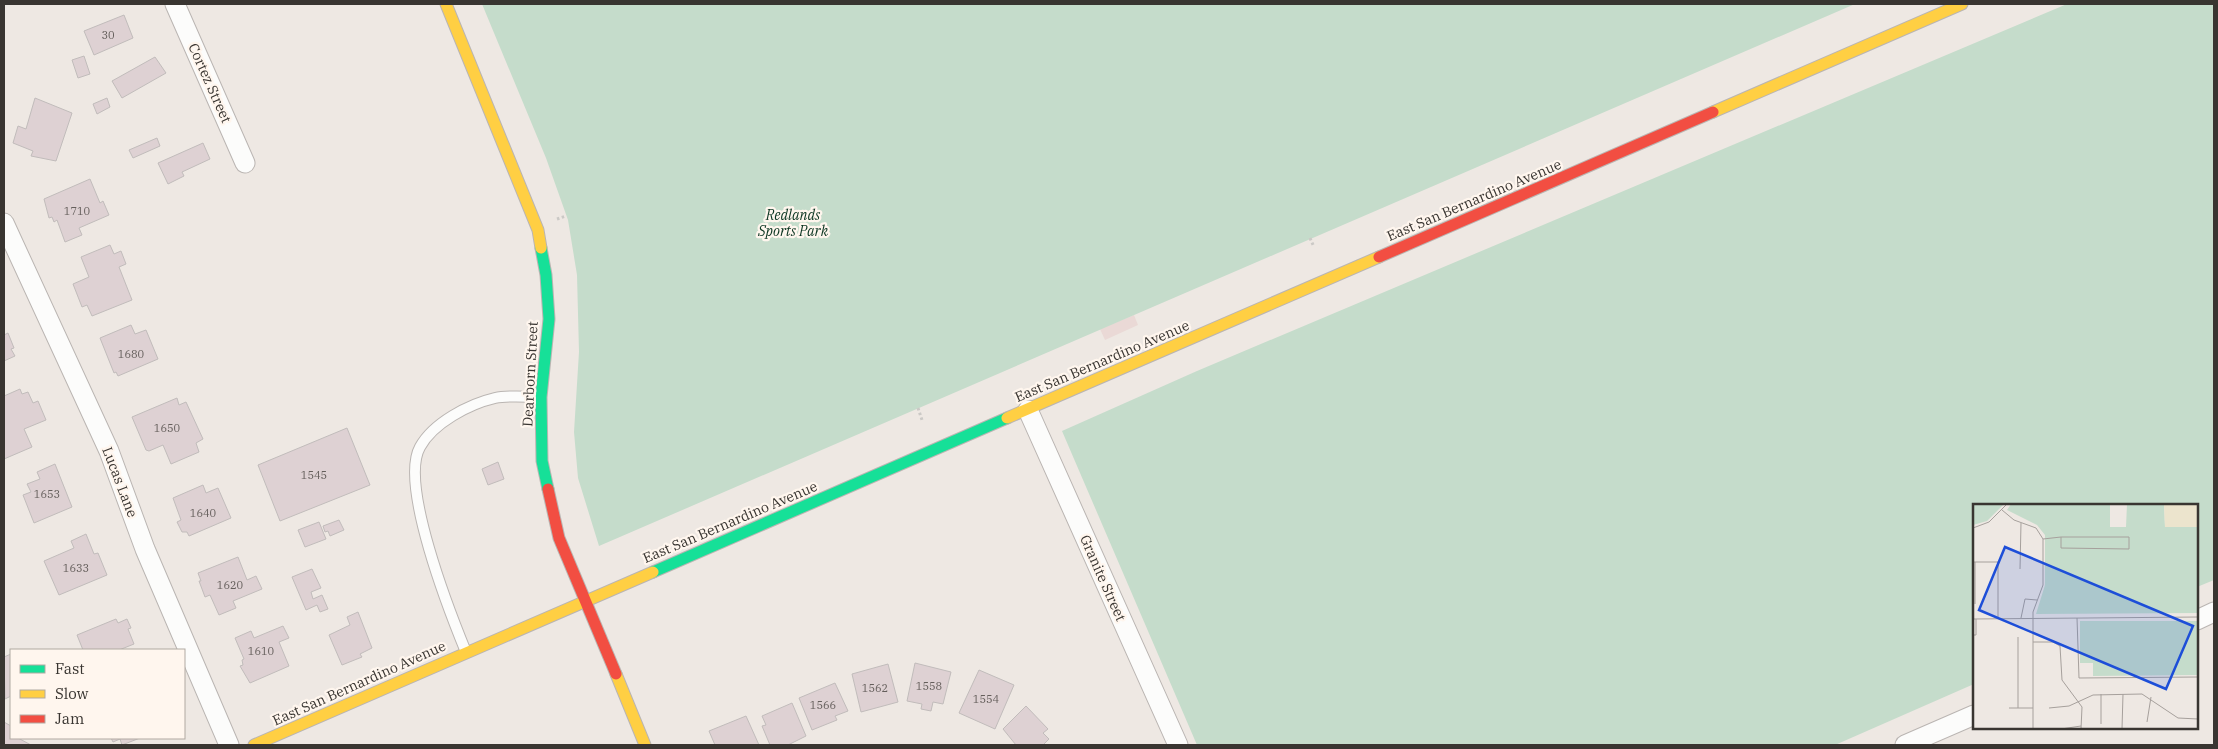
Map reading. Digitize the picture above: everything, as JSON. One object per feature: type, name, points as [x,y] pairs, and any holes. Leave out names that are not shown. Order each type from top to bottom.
[{"type":"street","name":"Cortez Street","points":[[175,4],[245,163]]},
{"type":"street","name":"Dearborn Street","points":[[446,4],[538,230],[546,275],[549,319],[541,397],[542,461],[558,538],[645,745]]},
{"type":"street","name":"East San Bernardino Avenue","points":[[254,745],[1962,4]]},
{"type":"street","name":"Lucas Lane","points":[[4,223],[109,451],[145,549],[229,745]]},
{"type":"street","name":"Granite Street","points":[[1028,410],[1178,745]]},
{"type":"street","points":[[2198,620],[2214,612]]},
{"type":"street","points":[[1905,745],[1973,715]]},
{"type":"lane","points":[[467,652],[443,596],[416,493],[415,468],[419,448],[430,434],[450,418],[474,406],[496,398],[541,397]]},
{"type":"path","points":[[556,219],[566,216]]},
{"type":"path","points":[[1310,238],[1314,247]]},
{"type":"path","points":[[918,408],[922,420]]},
{"type":"shaded area","points":[[1134,315],[1138,325],[1105,340],[1100,329]]},
{"type":"green space","name":"Redlands Sports Park","points":[[482,4],[1855,4],[599,546],[578,478],[574,432],[579,352],[577,275],[568,220],[546,158]]},
{"type":"green space","points":[[2067,4],[2214,4],[2214,580],[2198,587],[2198,504],[1973,504],[1973,684],[1835,745],[1197,745],[1062,431],[1197,371]]},
{"type":"building","points":[[124,15],[133,38],[94,55],[84,31]]},
{"type":"building","points":[[84,56],[90,74],[78,78],[72,60]]},
{"type":"building","points":[[155,57],[166,73],[122,98],[112,81]]},
{"type":"building","points":[[35,98],[72,113],[56,161],[31,156],[33,151],[13,143],[18,126],[26,129]]},
{"type":"building","points":[[107,98],[110,107],[97,114],[93,104]]},
{"type":"building","points":[[157,138],[160,146],[133,158],[129,150]]},
{"type":"building","points":[[203,143],[210,159],[182,172],[184,176],[168,184],[158,163]]},
{"type":"building","points":[[90,179],[100,203],[103,201],[109,215],[79,228],[82,235],[65,242],[57,220],[54,222],[52,217],[49,218],[44,199]]},
{"type":"building","points":[[110,245],[114,254],[121,251],[126,264],[119,267],[132,300],[92,316],[87,305],[82,307],[73,284],[89,277],[81,257]]},
{"type":"building","points":[[131,325],[135,334],[146,330],[158,359],[118,376],[116,372],[114,373],[100,338]]},
{"type":"building","points":[[8,333],[14,348],[11,349],[15,356],[4,361],[4,335]]},
{"type":"building","points":[[20,389],[22,394],[28,392],[33,403],[38,401],[46,420],[24,429],[32,447],[4,459],[4,396]]},
{"type":"building","points":[[177,398],[179,405],[186,402],[203,439],[196,443],[199,452],[171,464],[163,445],[149,451],[146,450],[132,417]]},
{"type":"building","points":[[347,428],[370,485],[280,521],[258,465]]},
{"type":"building","points":[[498,462],[504,479],[488,485],[482,469]]},
{"type":"building","points":[[55,464],[72,507],[34,523],[23,495],[31,492],[27,484],[40,479],[37,472]]},
{"type":"building","points":[[203,485],[206,493],[218,488],[231,518],[189,536],[187,532],[182,532],[177,522],[181,520],[173,498]]},
{"type":"building","points":[[339,520],[344,530],[330,536],[328,531],[325,532],[323,526]]},
{"type":"building","points":[[319,522],[326,539],[305,547],[298,530]]},
{"type":"building","points":[[86,534],[94,554],[98,553],[107,575],[59,595],[44,561],[74,548],[71,541]]},
{"type":"building","points":[[238,557],[247,580],[256,576],[262,589],[233,601],[236,608],[219,615],[210,595],[205,597],[198,573]]},
{"type":"building","points":[[312,569],[321,588],[311,592],[313,599],[322,595],[328,609],[320,612],[317,605],[306,610],[292,577]]},
{"type":"building","points":[[358,612],[372,648],[360,654],[362,657],[342,665],[329,635],[350,625],[347,617]]},
{"type":"building","points":[[116,619],[118,623],[127,619],[131,628],[128,629],[134,644],[122,649],[83,649],[77,635]]},
{"type":"building","points":[[283,626],[289,638],[279,642],[289,666],[250,683],[240,666],[243,665],[242,660],[244,659],[235,638],[251,631],[254,638]]},
{"type":"building","points":[[10,654],[10,696],[5,699],[4,657]]},
{"type":"building","points":[[915,663],[951,672],[943,704],[933,702],[931,711],[921,709],[922,704],[907,701]]},
{"type":"building","points":[[888,664],[898,702],[861,712],[852,674]]},
{"type":"building","points":[[979,670],[1014,685],[995,729],[959,713]]},
{"type":"building","points":[[835,683],[848,711],[835,716],[837,720],[812,730],[799,698]]},
{"type":"building","points":[[792,703],[806,736],[788,745],[770,745],[762,726],[766,725],[762,716]]},
{"type":"building","points":[[1026,706],[1048,729],[1043,733],[1049,739],[1043,745],[1016,745],[1003,729]]},
{"type":"building","points":[[746,716],[759,745],[715,745],[709,731]]},
{"type":"building","points":[[4,722],[10,725],[10,739],[20,739],[31,745],[4,745]]},
{"type":"building","points":[[120,739],[137,739],[122,745]]},
{"type":"traffic: fast","points":[[541,248],[546,275],[549,319],[541,397],[542,461],[548,489]]},
{"type":"traffic: fast","points":[[653,572],[1007,418]]},
{"type":"traffic: slow","points":[[446,4],[538,230],[541,248]]},
{"type":"traffic: slow","points":[[1713,112],[1962,4]]},
{"type":"traffic: slow","points":[[1007,418],[1379,257]]},
{"type":"traffic: slow","points":[[254,745],[653,572]]},
{"type":"traffic: slow","points":[[616,674],[645,745]]},
{"type":"traffic: jam","points":[[1379,257],[1713,112]]},
{"type":"traffic: jam","points":[[548,489],[559,538],[616,674]]}]
